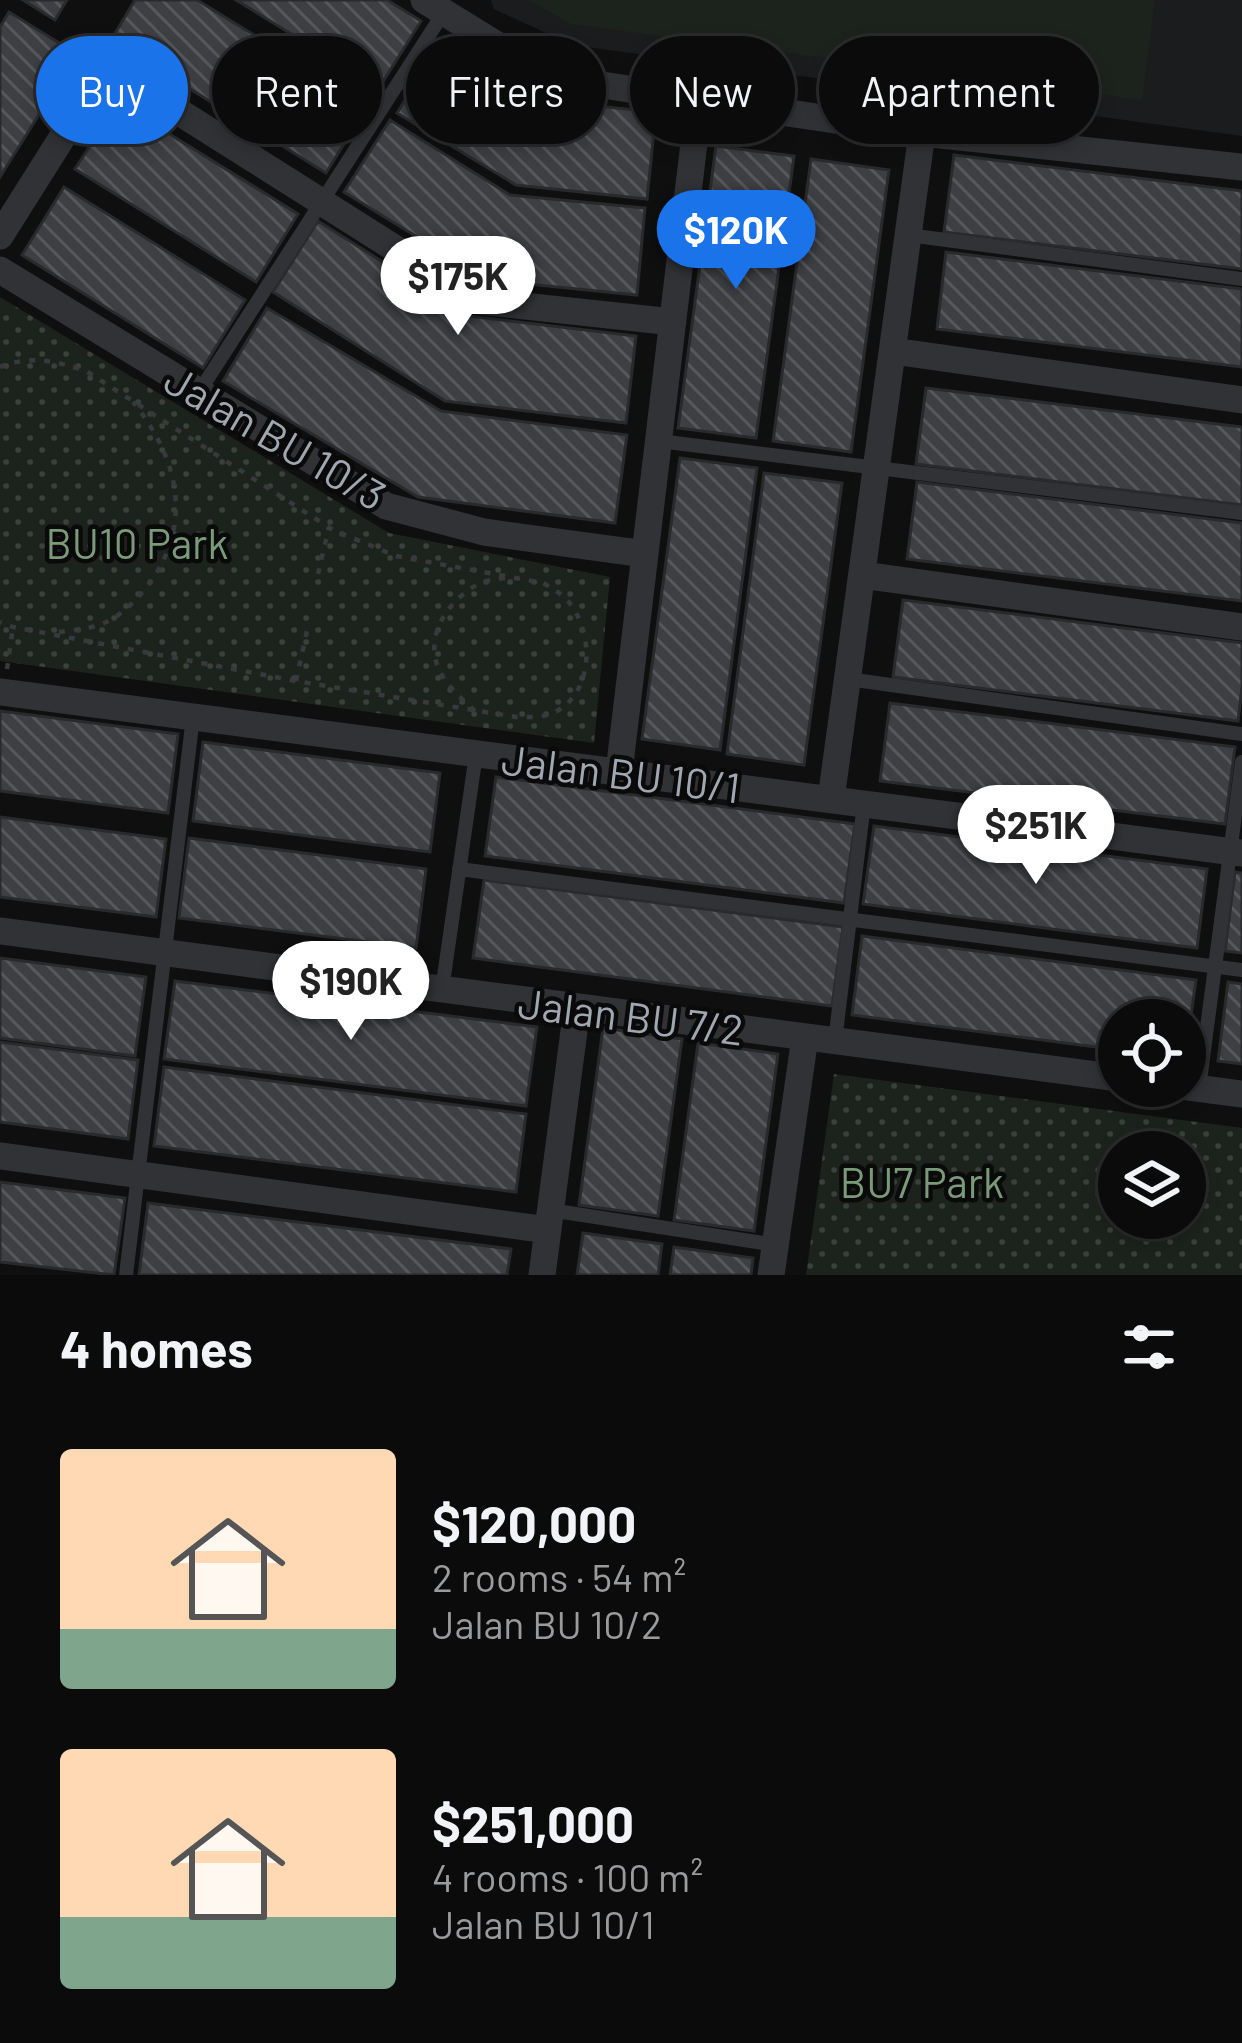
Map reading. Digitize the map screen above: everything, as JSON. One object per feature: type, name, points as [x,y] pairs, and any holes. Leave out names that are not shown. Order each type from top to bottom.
[{"type":"street","points":[[434,6],[549,77],[630,90]]},
{"type":"street","points":[[0,236],[94,87],[113,77],[135,85],[478,302],[673,322]]},
{"type":"street","points":[[619,772],[694,144]]},
{"type":"street","points":[[831,799],[920,144]]},
{"type":"street","points":[[1026,144],[1242,167]]},
{"type":"street","name":"Jalan BU 10/3","points":[[0,270],[386,506],[484,532],[645,554]]},
{"type":"street","points":[[892,351],[1242,400]]},
{"type":"street","points":[[862,575],[1242,627]]},
{"type":"street","name":"Jalan BU 10/1","points":[[2,692],[1236,852]]},
{"type":"street","name":"Jalan BU 7/2","points":[[0,932],[1098,1075]]},
{"type":"street","points":[[542,1275],[578,1008]]},
{"type":"street","points":[[771,1275],[805,1037]]},
{"type":"street","points":[[1206,1089],[1242,1094]]},
{"type":"street","points":[[0,1156],[549,1220]]},
{"type":"lane","points":[[199,392],[321,202],[434,6]]},
{"type":"lane","points":[[908,235],[1242,279]]},
{"type":"lane","points":[[659,441],[1242,513]]},
{"type":"lane","points":[[848,679],[1242,734]]},
{"type":"lane","points":[[126,1275],[194,717]]},
{"type":"lane","points":[[442,990],[476,754]]},
{"type":"lane","points":[[1206,1010],[1236,852],[1242,762]]},
{"type":"lane","points":[[835,1041],[864,804]]},
{"type":"lane","points":[[459,869],[1242,970]]},
{"type":"lane","points":[[549,1220],[776,1245]]},
{"type":"path","points":[[0,367],[36,358],[86,371],[329,527],[396,556],[543,583],[574,608],[588,656],[583,679],[558,711],[516,717],[0,622]]},
{"type":"path","points":[[53,633],[106,622],[132,605],[155,576],[171,544],[177,513],[173,476],[158,436],[129,397]]},
{"type":"path","points":[[318,574],[329,527]]},
{"type":"path","points":[[475,711],[437,666],[437,629],[469,590],[486,581],[518,577]]},
{"type":"path","points":[[296,680],[308,626]]},
{"type":"path","points":[[2,692],[13,628]]},
{"type":"shaded area","points":[[491,0],[1242,0],[1242,136],[1099,117],[1099,36],[819,36],[819,79],[795,75],[795,36],[630,36],[630,53],[606,50],[606,36],[552,36],[494,9]]},
{"type":"green space","points":[[528,0],[1155,0],[1142,100],[1099,94],[1099,36],[819,36],[819,57],[795,54],[795,36],[661,36],[571,24]]},
{"type":"green space","name":"BU10 Park","points":[[0,297],[389,533],[610,577],[594,743],[0,661]]},
{"type":"green space","name":"BU7 Park","points":[[834,1074],[1242,1128],[1242,1275],[806,1275]]},
{"type":"building","points":[[23,0],[67,0],[55,20]]},
{"type":"building","points":[[135,0],[197,0],[256,36],[212,36],[212,102],[188,88],[188,36],[113,36]]},
{"type":"building","points":[[236,0],[387,0],[421,21],[412,36],[406,36],[406,45],[382,83],[382,36],[294,36]]},
{"type":"building","points":[[9,12],[48,36],[36,36],[36,119],[0,177],[0,27]]},
{"type":"building","points":[[606,107],[630,109],[630,144],[653,144],[647,199],[516,185],[448,144],[606,144]]},
{"type":"building","points":[[390,120],[406,130],[406,144],[428,144],[510,195],[645,208],[637,295],[487,280],[344,192],[375,144],[382,144],[382,133]]},
{"type":"building","points":[[91,144],[186,144],[298,214],[256,282],[75,169]]},
{"type":"building","points":[[279,144],[344,144],[326,173]]},
{"type":"building","points":[[716,146],[794,156],[756,438],[678,428]]},
{"type":"building","points":[[954,155],[1242,191],[1242,269],[944,232]]},
{"type":"building","points":[[811,159],[889,170],[851,452],[773,441]]},
{"type":"building","points":[[64,187],[245,300],[203,368],[22,255]]},
{"type":"building","points":[[318,221],[468,316],[636,336],[626,423],[445,401],[273,292]]},
{"type":"building","points":[[946,252],[1242,289],[1242,367],[937,329]]},
{"type":"building","points":[[267,308],[441,411],[627,435],[615,523],[418,497],[223,381]]},
{"type":"building","points":[[926,388],[1242,427],[1242,505],[916,464]]},
{"type":"building","points":[[680,458],[757,468],[720,750],[642,739]]},
{"type":"building","points":[[764,473],[842,483],[804,765],[727,754]]},
{"type":"building","points":[[917,482],[1242,523],[1242,601],[907,559]]},
{"type":"building","points":[[903,600],[1242,643],[1238,721],[893,677]]},
{"type":"building","points":[[890,703],[1235,747],[1225,824],[880,781]]},
{"type":"building","points":[[0,711],[178,734],[168,813],[0,791]]},
{"type":"building","points":[[203,742],[440,773],[430,852],[193,821]]},
{"type":"building","points":[[496,777],[855,824],[844,903],[485,856]]},
{"type":"building","points":[[0,817],[166,839],[156,917],[0,897]]},
{"type":"building","points":[[874,826],[1207,869],[1197,948],[863,904]]},
{"type":"building","points":[[189,838],[426,869],[416,948],[179,918]]},
{"type":"building","points":[[1235,872],[1242,873],[1242,953],[1225,951]]},
{"type":"building","points":[[484,880],[843,927],[832,1006],[473,958]]},
{"type":"building","points":[[862,936],[1196,980],[1193,999],[1098,999],[1098,1047],[852,1015]]},
{"type":"building","points":[[0,958],[146,977],[135,1056],[0,1038]]},
{"type":"building","points":[[175,981],[537,1027],[526,1106],[164,1059]]},
{"type":"building","points":[[1228,982],[1242,984],[1242,1064],[1218,1061]]},
{"type":"building","points":[[603,1028],[682,1039],[658,1216],[579,1205]]},
{"type":"building","points":[[0,1042],[138,1060],[128,1139],[0,1122]]},
{"type":"building","points":[[698,1043],[778,1054],[754,1231],[674,1220]]},
{"type":"building","points":[[164,1067],[526,1114],[516,1192],[154,1146]]},
{"type":"building","points":[[0,1182],[125,1198],[114,1275],[0,1262]]},
{"type":"building","points":[[148,1203],[511,1249],[507,1275],[139,1275]]},
{"type":"building","points":[[583,1233],[662,1244],[658,1275],[577,1275]]},
{"type":"building","points":[[674,1247],[753,1258],[751,1275],[670,1275]]}]
